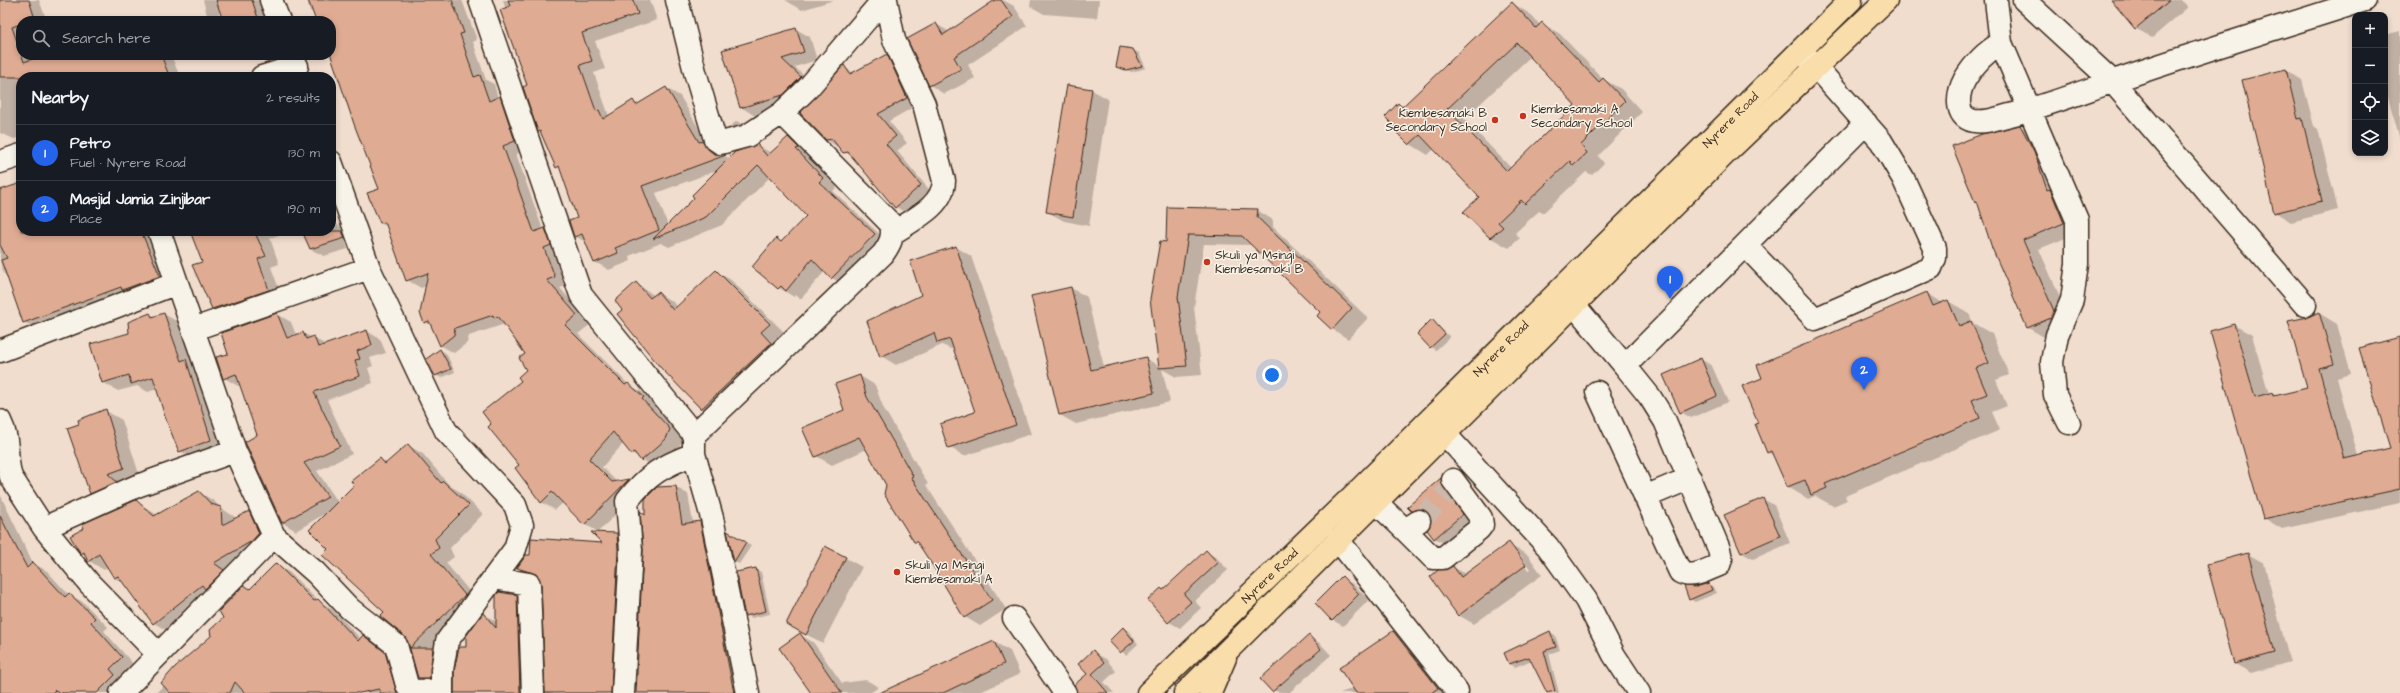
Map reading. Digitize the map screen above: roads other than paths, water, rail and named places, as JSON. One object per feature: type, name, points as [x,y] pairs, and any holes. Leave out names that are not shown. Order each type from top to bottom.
[{"type":"main road","name":"Nyrere Road","points":[[1185,693],[1338,540],[1369,495],[1430,418],[1851,0]]},
{"type":"main road","name":"Nyrere Road","points":[[1148,693],[1369,495],[1449,437],[1575,306],[1724,155],[1886,0]]},
{"type":"main road","points":[[1210,693],[1230,648]]},
{"type":"street","points":[[271,0],[277,16]]},
{"type":"street","points":[[480,0],[581,294],[694,444],[712,518],[748,693]]},
{"type":"street","points":[[677,0],[695,72],[715,139],[721,143],[747,136],[782,113],[808,88],[883,0]]},
{"type":"street","points":[[886,0],[894,40],[924,104],[944,181],[942,192],[938,200],[893,233]]},
{"type":"street","points":[[1996,0],[2001,42],[2077,220],[2077,264],[2072,300],[2057,335],[2052,362],[2055,395],[2069,423]]},
{"type":"street","points":[[2024,0],[2112,81],[2305,305]]},
{"type":"street","points":[[2001,42],[1988,51],[1967,76],[1960,89],[1957,100],[1961,110],[1973,120],[1982,121],[2030,110],[2112,81],[2365,0]]},
{"type":"street","points":[[1745,245],[1815,319],[1930,268],[1935,258],[1935,248],[1903,178],[1881,141],[1801,50]]},
{"type":"street","points":[[278,72],[297,66]]},
{"type":"street","points":[[623,693],[631,550],[627,502],[639,485],[694,444],[883,254],[890,244],[893,233],[891,224],[782,113]]},
{"type":"street","points":[[1625,366],[1866,123]]},
{"type":"street","points":[[0,162],[16,157]]},
{"type":"street","points":[[161,236],[235,451],[274,536],[316,573],[350,609],[396,645],[407,686],[412,691],[442,692],[442,670],[447,640],[515,549],[522,525],[515,505],[446,431],[369,268],[336,176]]},
{"type":"street","points":[[194,329],[369,268]]},
{"type":"street","points":[[0,351],[177,283]]},
{"type":"street","points":[[1575,306],[1650,397],[1665,422],[1719,549],[1721,559],[1719,565],[1693,575],[1687,576],[1680,572],[1597,392]]},
{"type":"street","points":[[1430,418],[1548,547],[1573,580],[1614,655],[1639,693]]},
{"type":"street","points":[[0,421],[7,442],[8,470],[44,528],[89,583],[158,654]]},
{"type":"street","points":[[1369,495],[1412,526],[1433,558],[1443,558],[1482,525],[1481,518],[1452,484],[1449,437]]},
{"type":"street","points":[[44,528],[137,486],[235,451]]},
{"type":"street","points":[[1645,497],[1690,478]]},
{"type":"street","points":[[121,693],[274,536]]},
{"type":"street","points":[[1338,540],[1457,691]]},
{"type":"street","points":[[494,578],[529,584],[533,693]]},
{"type":"street","points":[[1014,618],[1065,693]]},
{"type":"tunnel","points":[[1419,521],[1451,489]]},
{"type":"place","name":"Kiembesamaki A Secondary School","points":[[1523,116]]},
{"type":"place","name":"Kiembesamaki B Secondary School","points":[[1495,120]]},
{"type":"place","name":"Skuli ya Msingi Kiembesamaki B","points":[[1207,262]]},
{"type":"place","name":"Petro","points":[[1670,299]]},
{"type":"place","name":"Masjid Jamia Zinjibar","points":[[1864,390]]},
{"type":"place","name":"Skuli ya Msingi Kiembesamaki A","points":[[897,572]]}]
